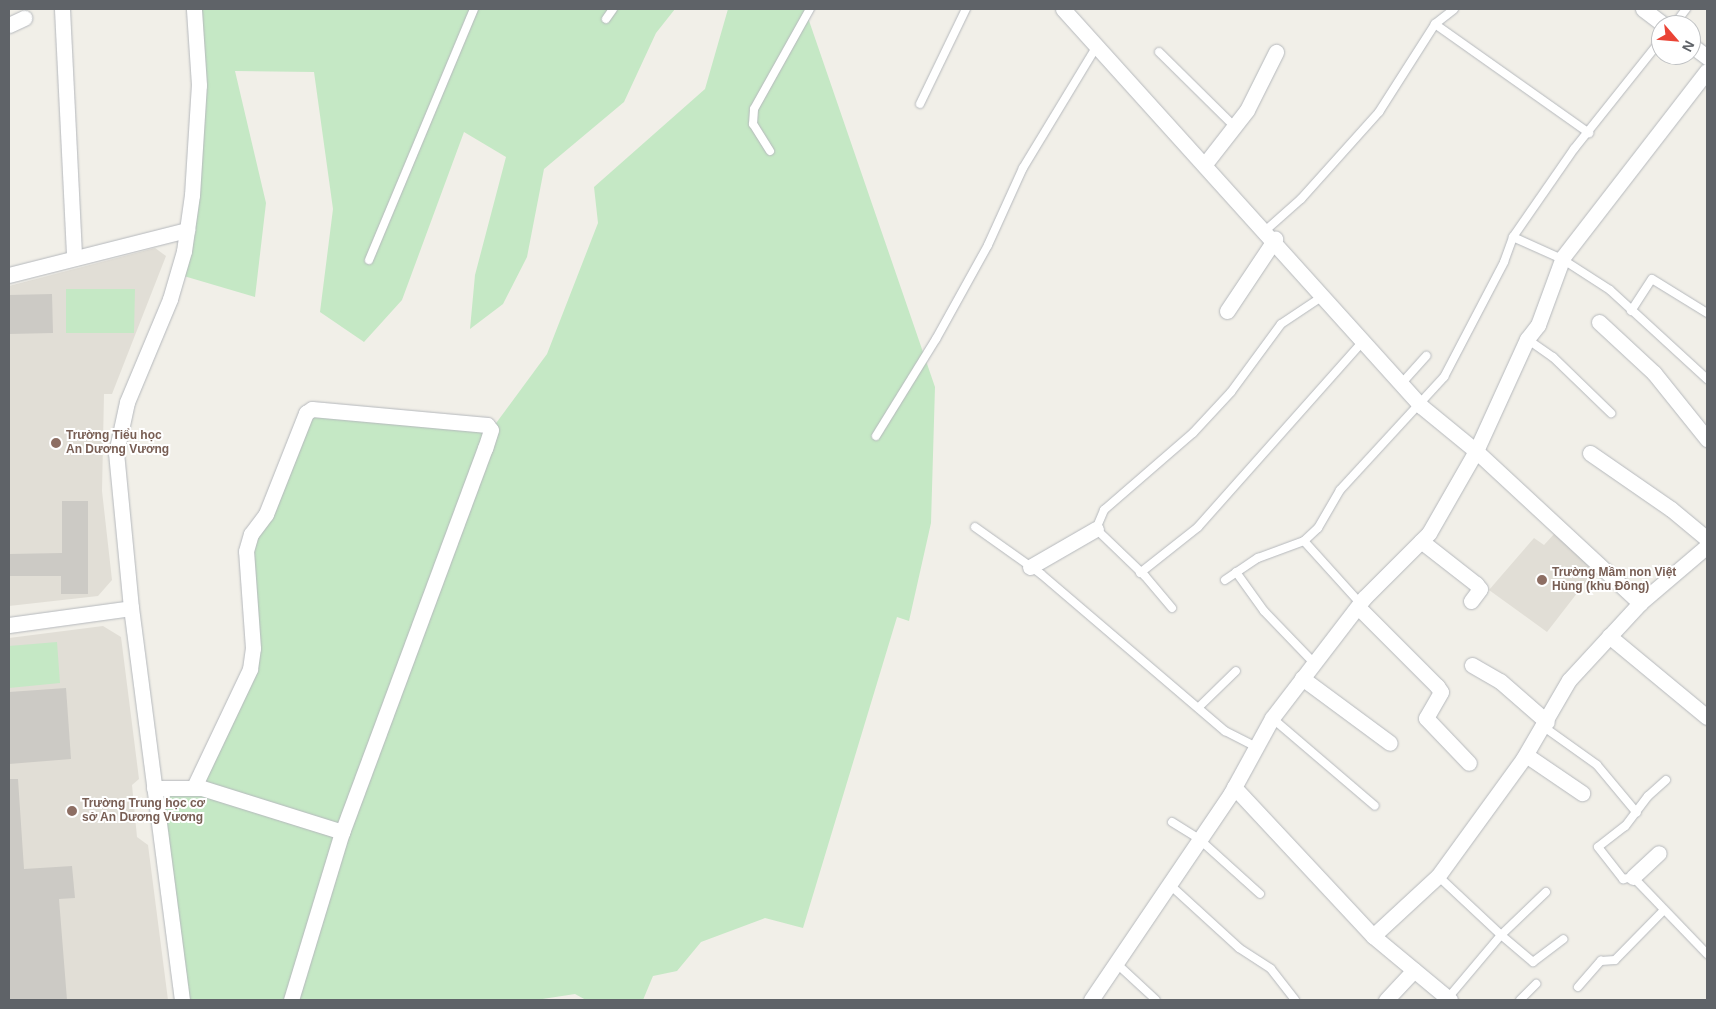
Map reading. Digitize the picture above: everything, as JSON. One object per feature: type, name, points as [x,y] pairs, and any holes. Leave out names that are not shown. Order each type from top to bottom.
[{"type":"street","points":[[62,9],[74,258]]},
{"type":"street","points":[[182,1000],[131,608],[116,453],[119,429],[170,298],[187,230],[200,55],[194,9]]},
{"type":"street","points":[[1063,9],[1270,235],[1362,342],[1421,406],[1476,451],[1640,603]]},
{"type":"street","points":[[9,25],[24,18]]},
{"type":"street","points":[[1205,164],[1232,124],[1247,110],[1276,52]]},
{"type":"street","points":[[1091,1000],[1234,787],[1272,718],[1359,605],[1421,541],[1476,451],[1527,339],[1538,325],[1562,259],[1707,72]]},
{"type":"street","points":[[9,275],[187,230]]},
{"type":"street","points":[[1227,311],[1270,235]]},
{"type":"street","points":[[1599,322],[1654,373],[1707,439]]},
{"type":"street","points":[[194,787],[250,669],[253,648],[246,551],[251,534],[266,514],[306,413],[312,409],[487,426],[491,430],[485,448],[342,832],[290,1000]]},
{"type":"street","points":[[1590,453],[1671,509],[1707,539]]},
{"type":"street","points":[[1030,567],[1096,529]]},
{"type":"street","points":[[1421,541],[1480,589],[1471,601]]},
{"type":"street","points":[[1373,936],[1438,876],[1526,755],[1546,724],[1569,680],[1640,603],[1707,546]]},
{"type":"street","points":[[1359,605],[1438,686],[1441,692],[1426,718],[1469,763]]},
{"type":"street","points":[[9,626],[131,608]]},
{"type":"street","points":[[1609,636],[1707,717]]},
{"type":"street","points":[[1472,665],[1500,681],[1546,724]]},
{"type":"street","points":[[1302,678],[1390,743]]},
{"type":"street","points":[[1526,755],[1582,793]]},
{"type":"street","points":[[154,788],[194,787],[342,832]]},
{"type":"street","points":[[1234,787],[1373,936],[1448,1000]]},
{"type":"street","points":[[1633,877],[1658,853]]},
{"type":"street","points":[[1386,1000],[1414,970]]},
{"type":"lane","points":[[369,260],[474,9]]},
{"type":"lane","points":[[606,19],[613,9]]},
{"type":"lane","points":[[770,151],[753,124],[754,109],[810,9]]},
{"type":"lane","points":[[920,104],[966,9]]},
{"type":"lane","points":[[1270,235],[1380,112],[1435,24],[1454,9]]},
{"type":"lane","points":[[1435,24],[1589,133]]},
{"type":"lane","points":[[876,436],[936,339],[988,245],[1023,168],[1097,46]]},
{"type":"lane","points":[[1159,52],[1232,124]]},
{"type":"lane","points":[[1225,580],[1258,558],[1304,541],[1318,528],[1340,490],[1421,406],[1463,344],[1513,237],[1574,149],[1589,133],[1651,53]]},
{"type":"lane","points":[[1513,237],[1562,259],[1610,290],[1707,379]]},
{"type":"lane","points":[[1632,311],[1652,279],[1707,313]]},
{"type":"lane","points":[[1172,608],[1096,529],[1104,510],[1193,433],[1231,392],[1281,324],[1323,296]]},
{"type":"lane","points":[[1527,339],[1553,357],[1611,413]]},
{"type":"lane","points":[[1140,573],[1198,527],[1362,342]]},
{"type":"lane","points":[[1401,384],[1426,356]]},
{"type":"lane","points":[[975,527],[1030,567],[1200,706],[1225,731],[1256,747]]},
{"type":"lane","points":[[1304,541],[1359,605]]},
{"type":"lane","points":[[1236,572],[1264,611],[1314,663]]},
{"type":"lane","points":[[1200,706],[1236,672]]},
{"type":"lane","points":[[1272,718],[1375,806]]},
{"type":"lane","points":[[1546,724],[1596,765],[1637,813]]},
{"type":"lane","points":[[1666,780],[1648,796],[1637,813],[1598,847],[1624,879],[1633,877],[1663,911],[1707,954]]},
{"type":"lane","points":[[1172,822],[1200,839],[1260,894]]},
{"type":"lane","points":[[1438,876],[1533,962],[1564,939]]},
{"type":"lane","points":[[1169,884],[1238,948],[1270,969],[1295,1000]]},
{"type":"lane","points":[[1448,1000],[1501,935],[1546,892]]},
{"type":"lane","points":[[1578,987],[1601,961],[1615,960],[1663,911]]},
{"type":"lane","points":[[1116,963],[1156,1000]]},
{"type":"lane","points":[[1520,1000],[1536,984]]},
{"type":"shaded area","name":"Trường Tiểu học An Dương Vương","points":[[155,248],[166,256],[112,394],[104,394],[102,491],[112,580],[98,596],[9,606],[9,286]]},
{"type":"shaded area","name":"Trường Mầm non Việt Hùng (khu Đông)","points":[[1555,533],[1595,570],[1547,632],[1489,590],[1534,538],[1544,545]]},
{"type":"shaded area","name":"Trường Trung học cơ sở An Dương Vương","points":[[103,626],[121,637],[139,779],[132,785],[137,837],[148,845],[168,1000],[9,1000],[9,638]]},
{"type":"green space","points":[[192,9],[675,9],[656,33],[624,102],[544,169],[527,257],[503,304],[470,329],[475,275],[506,157],[464,132],[402,300],[364,342],[320,312],[333,209],[314,72],[235,71],[266,203],[255,297],[177,274],[200,55]]},
{"type":"green space","points":[[728,9],[805,9],[935,387],[931,523],[909,621],[897,617],[803,928],[765,918],[701,942],[677,971],[653,976],[643,1000],[586,1000],[575,994],[536,1000],[182,1000],[154,788],[194,787],[252,659],[248,541],[306,413],[491,430],[547,354],[598,223],[594,187],[705,89]]},
{"type":"green space","points":[[66,289],[135,289],[134,333],[66,333]]},
{"type":"green space","points":[[57,642],[60,683],[9,688],[9,646]]},
{"type":"building","points":[[52,294],[53,333],[9,334],[9,295]]},
{"type":"building","points":[[62,501],[88,501],[88,594],[61,594],[61,576],[9,576],[9,554],[62,553]]},
{"type":"building","points":[[66,688],[71,759],[9,764],[9,692]]},
{"type":"building","points":[[9,779],[18,779],[24,869],[72,866],[75,898],[59,899],[67,1000],[9,1000]]},
{"type":"place","name":"Trường Tiểu học An Dương Vương","points":[[56,443]]},
{"type":"place","name":"Trường Mầm non Việt Hùng (khu Đông)","points":[[1542,580]]},
{"type":"place","name":"Trường Trung học cơ sở An Dương Vương","points":[[72,811]]}]
